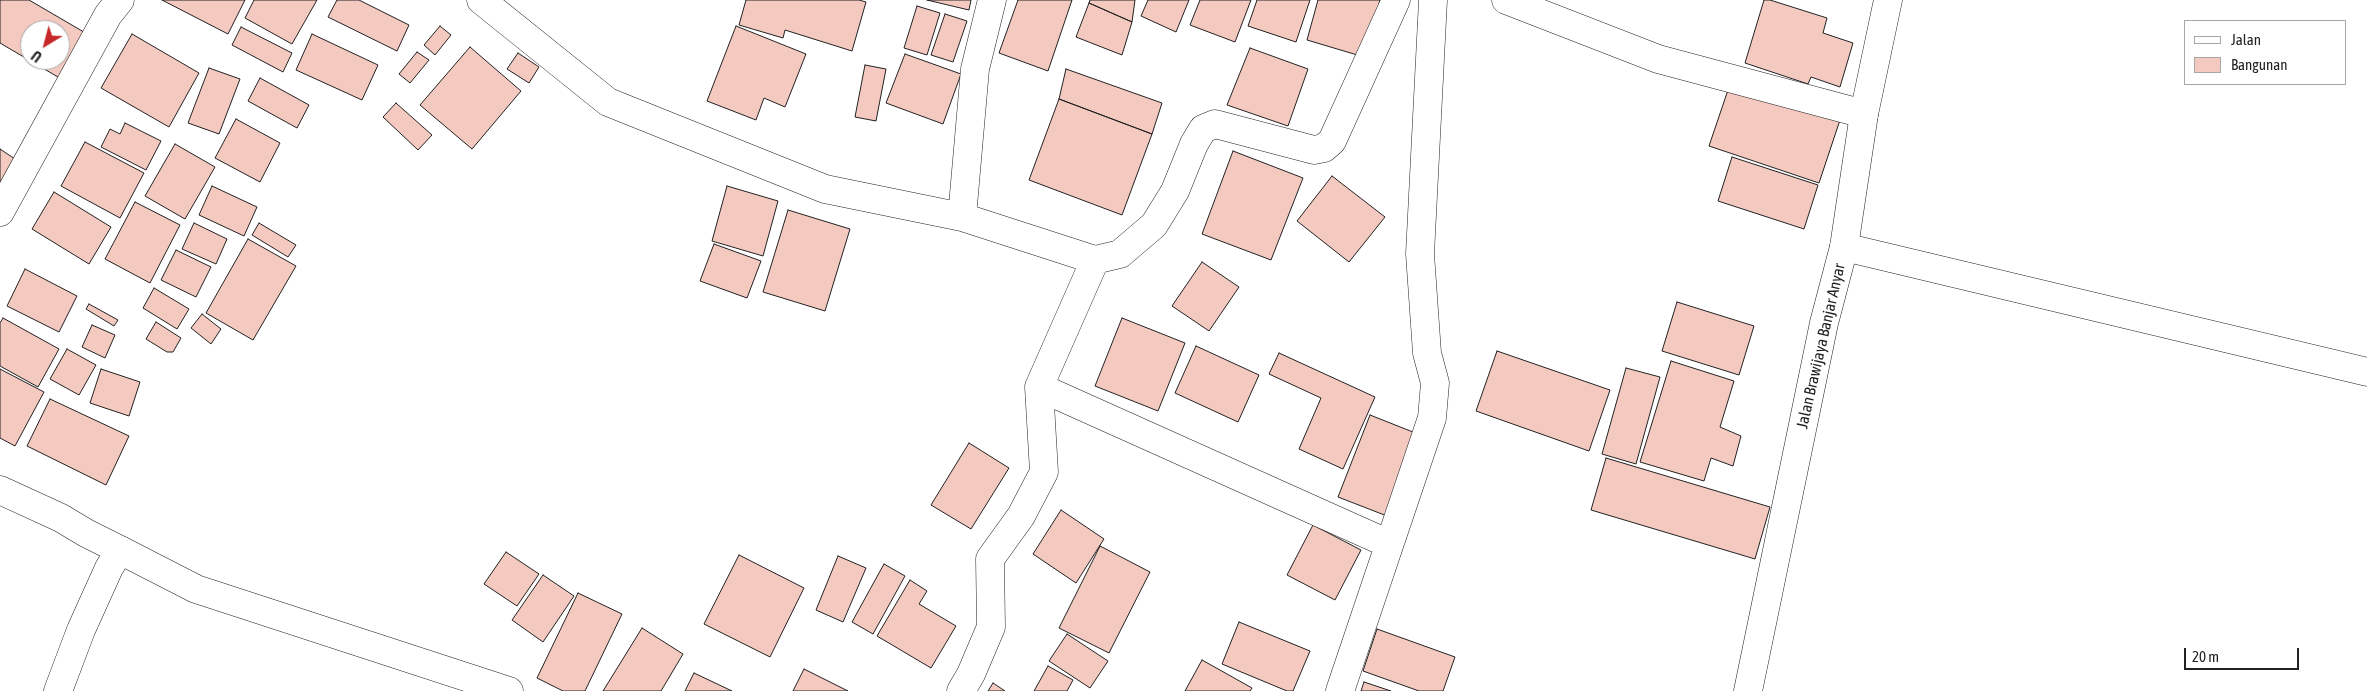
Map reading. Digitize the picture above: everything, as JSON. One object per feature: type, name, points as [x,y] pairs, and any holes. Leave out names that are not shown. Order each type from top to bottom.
[{"type":"street","points":[[0,212],[108,14],[120,0]]},
{"type":"street","points":[[481,0],[608,102],[826,189],[962,217],[1094,260],[1120,254],[1154,225],[1175,191],[1194,144],[1203,129],[1215,124],[1314,150],[1324,148],[1332,141],[1396,0]]},
{"type":"street","points":[[962,217],[975,69],[992,0]]},
{"type":"street","points":[[1340,691],[1432,418],[1435,383],[1427,353],[1420,254],[1433,0]]},
{"type":"street","points":[[1506,0],[1658,59],[1864,114]]},
{"type":"street","name":"Jalan Brawijaya Banjar Anyar","points":[[1748,691],[1822,332],[1844,247],[1864,114],[1888,0]]},
{"type":"street","points":[[1844,247],[2367,372]]},
{"type":"street","points":[[961,691],[971,674],[991,627],[990,558],[1021,516],[1044,472],[1039,387],[1094,260]]},
{"type":"street","points":[[1039,387],[1389,544]]},
{"type":"street","points":[[0,490],[61,518],[86,534],[196,589],[509,691]]},
{"type":"street","points":[[58,691],[80,630],[109,568],[120,550]]},
{"type":"building","points":[[0,0],[29,0],[63,20],[20,20],[20,55],[0,43]]},
{"type":"building","points":[[162,0],[245,0],[228,34]]},
{"type":"building","points":[[254,0],[317,0],[292,44],[245,18]]},
{"type":"building","points":[[337,0],[359,0],[409,25],[397,51],[328,17]]},
{"type":"building","points":[[746,0],[859,0],[866,2],[852,51],[785,30],[783,38],[739,25]]},
{"type":"building","points":[[927,0],[971,0],[969,10]]},
{"type":"building","points":[[1018,0],[1072,0],[1048,71],[999,53]]},
{"type":"building","points":[[1090,0],[1135,0],[1132,22],[1089,3]]},
{"type":"building","points":[[1148,0],[1189,0],[1176,32],[1141,16]]},
{"type":"building","points":[[1200,0],[1251,0],[1235,42],[1190,25]]},
{"type":"building","points":[[1257,0],[1310,0],[1296,42],[1248,26]]},
{"type":"building","points":[[1318,0],[1380,0],[1364,57],[1307,40]]},
{"type":"building","points":[[1764,0],[1770,0],[1827,18],[1823,33],[1853,43],[1840,87],[1811,77],[1808,84],[1745,63]]},
{"type":"building","points":[[1089,3],[1132,22],[1122,55],[1076,37]]},
{"type":"building","points":[[917,6],[940,13],[927,55],[904,48]]},
{"type":"building","points":[[945,14],[967,21],[953,62],[931,55]]},
{"type":"building","points":[[70,24],[89,35],[70,68]]},
{"type":"building","points":[[440,26],[451,35],[435,55],[424,45]]},
{"type":"building","points":[[736,26],[806,54],[785,107],[764,98],[756,120],[707,101]]},
{"type":"building","points":[[241,27],[292,53],[283,72],[232,45]]},
{"type":"building","points":[[132,34],[199,73],[169,127],[101,88]]},
{"type":"building","points":[[312,34],[378,65],[362,100],[296,70]]},
{"type":"building","points":[[470,47],[521,91],[472,149],[420,105]]},
{"type":"building","points":[[1250,48],[1308,69],[1288,126],[1227,105]]},
{"type":"building","points":[[417,52],[429,60],[410,83],[399,74]]},
{"type":"building","points":[[518,53],[539,67],[529,83],[507,69]]},
{"type":"building","points":[[905,54],[961,74],[943,124],[886,103]]},
{"type":"building","points":[[865,65],[886,69],[876,121],[855,117]]},
{"type":"building","points":[[209,68],[240,79],[219,134],[188,123]]},
{"type":"building","points":[[1066,69],[1162,103],[1152,134],[1059,99]]},
{"type":"building","points":[[46,70],[69,70],[63,80]]},
{"type":"building","points":[[260,78],[309,105],[297,128],[248,101]]},
{"type":"building","points":[[1730,84],[1840,120],[1819,183],[1709,146]]},
{"type":"building","points":[[1059,99],[1152,134],[1122,215],[1029,180]]},
{"type":"building","points":[[396,103],[432,135],[418,150],[383,117]]},
{"type":"building","points":[[236,119],[280,143],[260,182],[215,158]]},
{"type":"building","points":[[125,123],[161,141],[146,170],[101,147],[110,129],[120,134]]},
{"type":"building","points":[[85,142],[144,173],[120,218],[61,186]]},
{"type":"building","points":[[175,144],[215,167],[185,219],[145,196]]},
{"type":"building","points":[[0,149],[18,161],[0,189]]},
{"type":"building","points":[[1233,151],[1303,178],[1271,260],[1202,234]]},
{"type":"building","points":[[1732,157],[1818,185],[1804,229],[1718,201]]},
{"type":"building","points":[[1332,176],[1385,217],[1349,262],[1297,221]]},
{"type":"building","points":[[212,186],[257,207],[244,236],[199,215]]},
{"type":"building","points":[[727,186],[778,201],[763,256],[712,241]]},
{"type":"building","points":[[54,192],[111,227],[89,264],[32,229]]},
{"type":"building","points":[[135,202],[180,225],[150,283],[105,259]]},
{"type":"building","points":[[788,210],[850,229],[825,311],[763,292]]},
{"type":"building","points":[[194,223],[227,239],[216,264],[182,249]]},
{"type":"building","points":[[259,223],[296,245],[288,257],[252,235]]},
{"type":"building","points":[[248,239],[296,266],[253,340],[206,313]]},
{"type":"building","points":[[714,244],[761,261],[747,298],[700,281]]},
{"type":"building","points":[[176,250],[211,267],[196,297],[161,280]]},
{"type":"building","points":[[1202,262],[1239,287],[1209,331],[1172,306]]},
{"type":"building","points":[[25,269],[77,296],[59,332],[7,306]]},
{"type":"building","points":[[154,288],[189,309],[177,329],[143,308]]},
{"type":"building","points":[[1677,302],[1754,326],[1739,375],[1662,351]]},
{"type":"building","points":[[89,304],[118,320],[114,326],[86,309]]},
{"type":"building","points":[[202,314],[221,329],[211,344],[191,328]]},
{"type":"building","points":[[3,318],[59,349],[38,387],[0,366],[0,323]]},
{"type":"building","points":[[1122,318],[1185,343],[1158,411],[1095,386]]},
{"type":"building","points":[[156,322],[181,338],[173,352],[167,352],[146,339]]},
{"type":"building","points":[[92,325],[115,335],[105,358],[82,347]]},
{"type":"building","points":[[1196,346],[1259,375],[1238,422],[1175,393]]},
{"type":"building","points":[[67,349],[96,365],[79,395],[50,379]]},
{"type":"building","points":[[1497,351],[1610,390],[1589,451],[1476,411]]},
{"type":"building","points":[[1279,353],[1375,397],[1343,469],[1299,449],[1321,398],[1269,374]]},
{"type":"building","points":[[1671,361],[1734,381],[1720,427],[1741,436],[1733,466],[1711,458],[1704,481],[1640,462]]},
{"type":"building","points":[[1626,368],[1660,377],[1636,464],[1602,454]]},
{"type":"building","points":[[0,369],[44,392],[15,446],[0,438]]},
{"type":"building","points":[[101,369],[140,382],[129,416],[90,403]]},
{"type":"building","points":[[50,399],[129,436],[106,485],[27,446]]},
{"type":"building","points":[[1370,415],[1418,434],[1387,516],[1338,497]]},
{"type":"building","points":[[969,443],[1009,468],[971,529],[931,505]]},
{"type":"building","points":[[1606,458],[1770,507],[1755,559],[1591,510]]},
{"type":"building","points":[[1061,510],[1104,539],[1076,583],[1033,554]]},
{"type":"building","points":[[1313,525],[1361,550],[1335,600],[1287,575]]},
{"type":"building","points":[[1100,546],[1150,572],[1109,653],[1059,628]]},
{"type":"building","points":[[506,552],[539,574],[517,606],[484,584]]},
{"type":"building","points":[[739,555],[804,588],[770,657],[704,624]]},
{"type":"building","points":[[838,556],[866,568],[843,622],[816,610]]},
{"type":"building","points":[[884,564],[905,576],[873,634],[852,622]]},
{"type":"building","points":[[543,575],[574,596],[543,642],[512,620]]},
{"type":"building","points":[[910,580],[927,591],[919,604],[956,626],[931,668],[877,636]]},
{"type":"building","points":[[578,593],[622,614],[585,691],[563,691],[537,678]]},
{"type":"building","points":[[1239,622],[1310,651],[1293,691],[1287,691],[1222,664]]},
{"type":"building","points":[[642,628],[683,654],[661,691],[603,691]]},
{"type":"building","points":[[1377,629],[1455,657],[1443,691],[1419,691],[1363,671]]},
{"type":"building","points":[[1067,634],[1108,661],[1090,688],[1049,661]]},
{"type":"building","points":[[1202,660],[1252,688],[1250,691],[1185,691]]},
{"type":"building","points":[[1048,666],[1073,680],[1067,691],[1034,691]]},
{"type":"building","points":[[804,669],[848,691],[793,691]]},
{"type":"building","points":[[694,673],[732,691],[685,691]]},
{"type":"building","points":[[1364,682],[1391,691],[1361,691]]},
{"type":"building","points":[[993,683],[1005,691],[988,691]]}]
